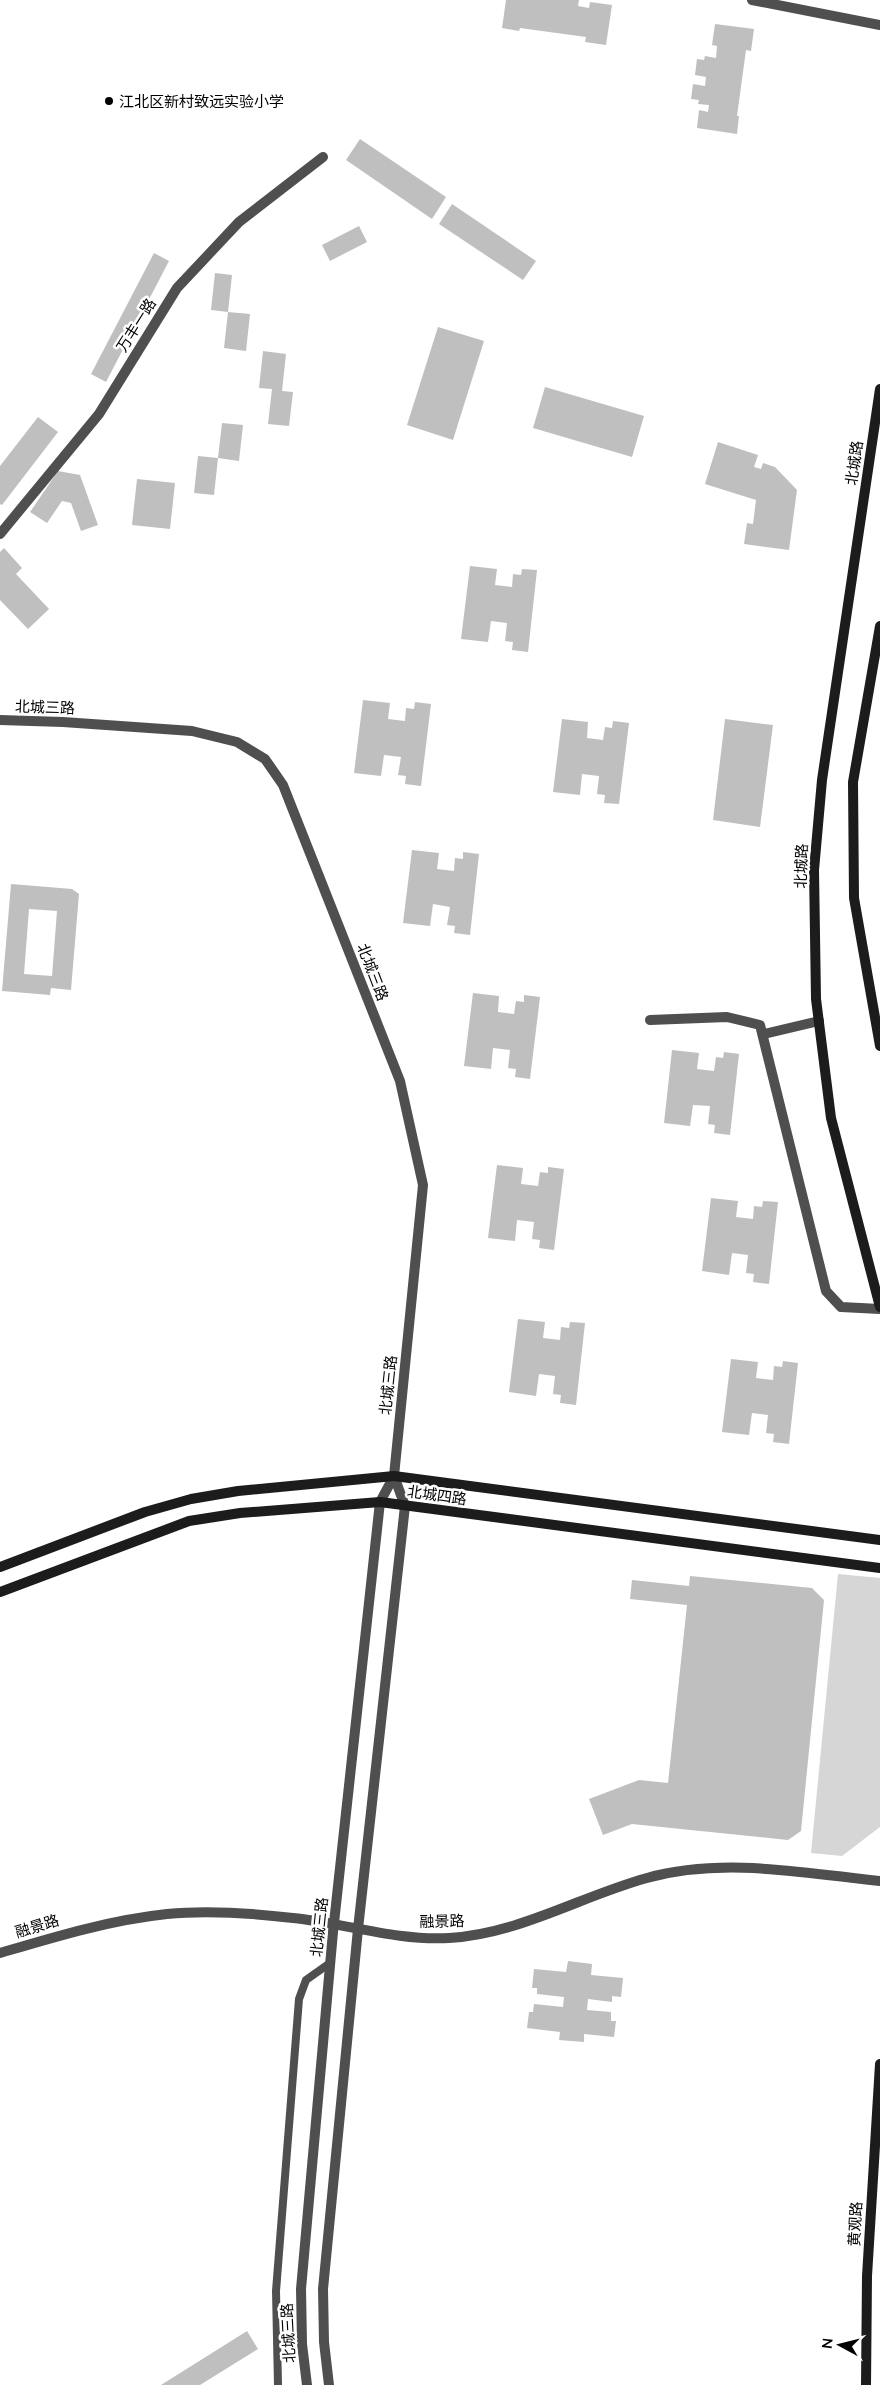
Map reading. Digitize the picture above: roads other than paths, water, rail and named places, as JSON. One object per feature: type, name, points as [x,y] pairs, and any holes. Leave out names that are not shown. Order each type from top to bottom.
[{"type":"main road","name":"北城路","points":[[880,389],[877,424],[821,788],[814,870],[816,999],[831,1118],[880,1308]]},
{"type":"main road","points":[[880,626],[853,782],[853,801],[854,898],[880,1046]]},
{"type":"main road","name":"北城四路","points":[[0,1567],[145,1512],[191,1499],[238,1491],[394,1476],[880,1540]]},
{"type":"main road","name":"北城四路","points":[[0,1592],[189,1521],[240,1513],[380,1502],[880,1568]]},
{"type":"main road","name":"黄观路","points":[[866,2385],[867,2276],[880,2064]]},
{"type":"street","points":[[752,0],[880,25]]},
{"type":"street","name":"万丰一路","points":[[0,534],[99,414],[177,288],[239,222],[323,156]]},
{"type":"street","name":"北城三路","points":[[0,720],[63,722],[192,731],[237,742],[265,759],[283,785],[400,1082],[423,1185],[394,1476],[380,1502],[330,1963],[301,2289],[302,2344],[307,2385]]},
{"type":"street","points":[[650,1020],[727,1017],[760,1025],[764,1034],[826,1291],[841,1307],[880,1308]]},
{"type":"street","points":[[764,1034],[819,1021]]},
{"type":"street","name":"北城三路","points":[[329,2385],[324,2342],[323,2289],[358,1928],[405,1506],[394,1476]]},
{"type":"street","name":"融景路","points":[[0,1954],[70,1932],[167,1914],[235,1913],[295,1918],[432,1938],[469,1936],[509,1927],[647,1878],[698,1869],[750,1868],[880,1881]]},
{"type":"lane","points":[[278,2385],[276,2291],[299,1999],[306,1980],[330,1963]]},
{"type":"place","name":"江北区新村致远实验小学","points":[[109,101]]}]
